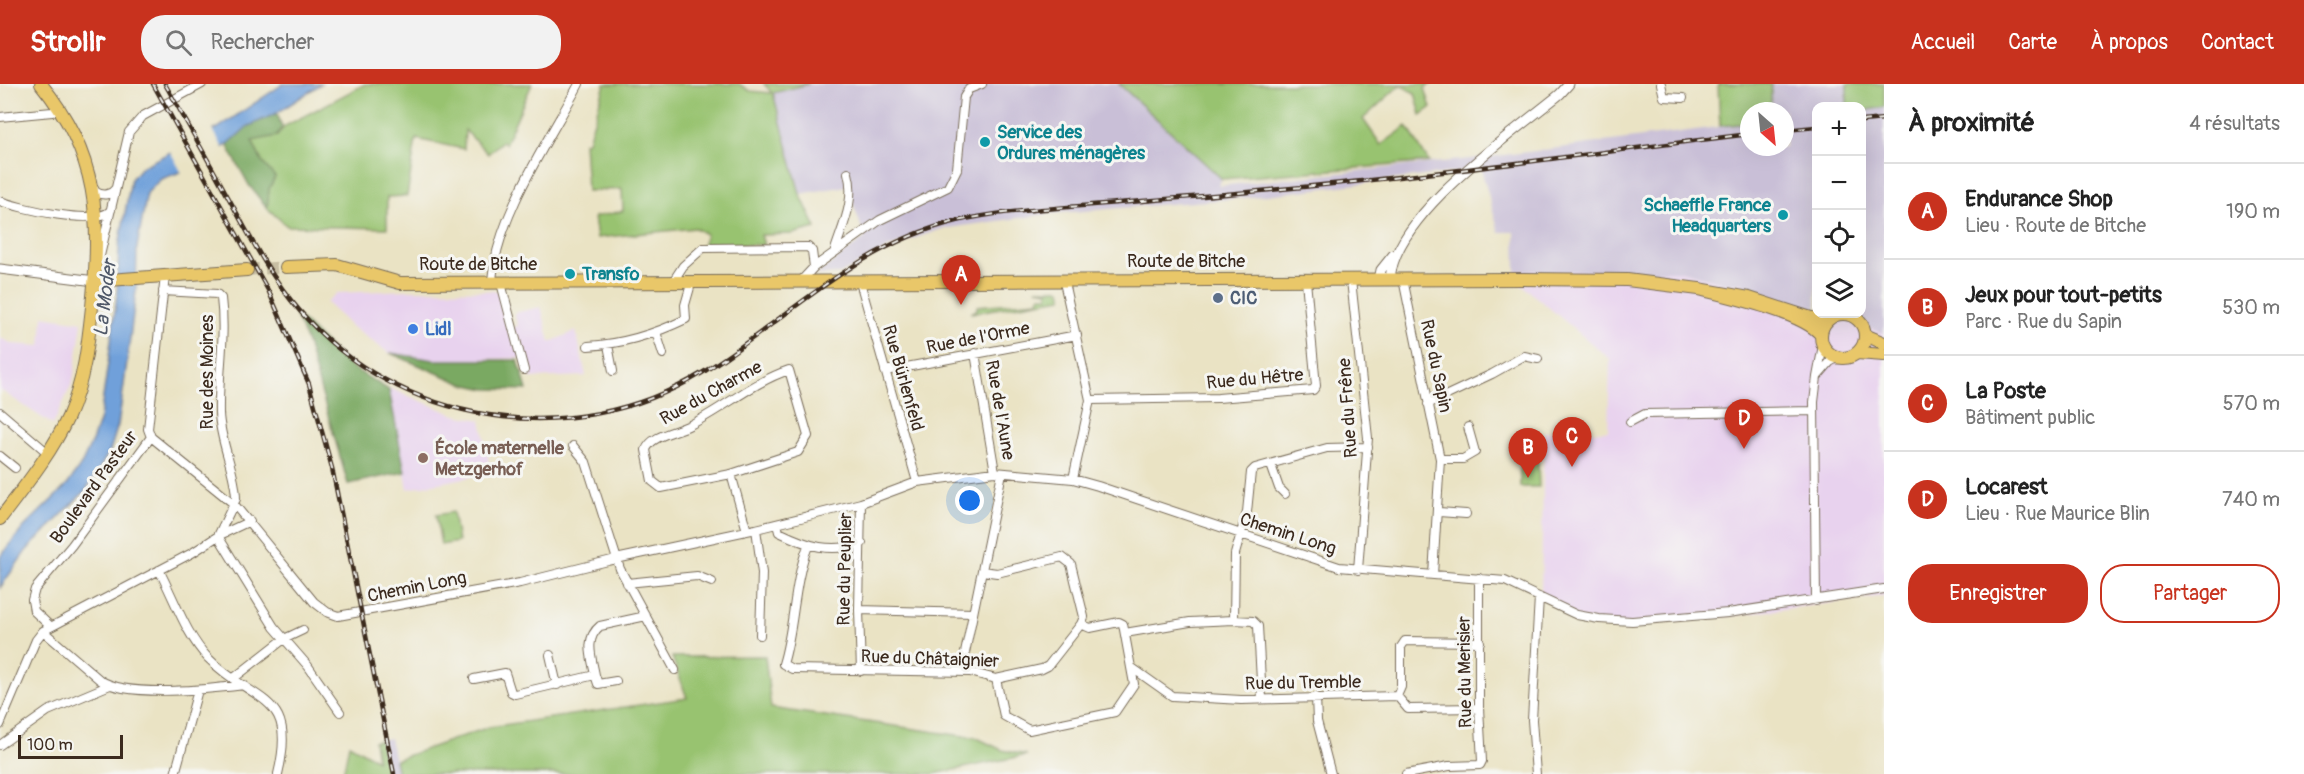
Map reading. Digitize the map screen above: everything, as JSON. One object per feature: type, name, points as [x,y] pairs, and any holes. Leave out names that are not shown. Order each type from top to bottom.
[{"type":"main road","points":[[0,519],[48,453],[68,416],[86,362],[97,266],[97,218],[93,187],[78,140],[60,109],[41,84]]},
{"type":"main road","name":"Route de Bitche","points":[[286,267],[337,265],[400,283],[1064,282],[1106,279],[1169,282],[1234,279],[1306,281],[1627,280],[1749,298],[1812,318]]},
{"type":"main road","points":[[95,281],[248,270]]},
{"type":"main road","name":"Route de Bitche","points":[[1699,289],[1782,313],[1806,323],[1822,340]]},
{"type":"main road","points":[[1829,318],[1823,326],[1822,340],[1831,354],[1839,357],[1857,353],[1884,355]]},
{"type":"main road","points":[[1854,318],[1863,325],[1865,336],[1863,345],[1857,353]]},
{"type":"main road","points":[[1865,336],[1884,343]]},
{"type":"street","points":[[97,266],[112,209],[124,142],[133,125],[143,116],[202,84]]},
{"type":"street","points":[[524,370],[497,283],[494,265],[509,215],[579,84]]},
{"type":"street","points":[[800,282],[814,267],[880,220],[948,187],[957,169],[964,97],[969,89],[982,84]]},
{"type":"street","points":[[1390,280],[1384,266],[1419,218],[1471,167],[1569,84]]},
{"type":"street","points":[[1660,84],[1664,97],[1683,99]]},
{"type":"street","points":[[0,117],[52,112],[60,109]]},
{"type":"street","points":[[834,253],[850,202],[852,188],[848,173]]},
{"type":"street","points":[[93,187],[96,192],[103,194],[116,189]]},
{"type":"street","points":[[0,201],[17,207],[97,218],[105,216],[112,209]]},
{"type":"street","points":[[672,283],[683,266],[703,248],[808,247],[813,253],[814,267]]},
{"type":"street","points":[[0,269],[95,281]]},
{"type":"street","name":"Boulevard Pasteur","points":[[110,685],[46,628],[34,610],[32,600],[35,589],[72,545],[151,438],[148,429],[163,291],[154,277]]},
{"type":"street","name":"Rue du Frêne","points":[[1351,280],[1368,447],[1358,570]]},
{"type":"street","name":"Rue du Sapin","points":[[1390,280],[1428,404],[1440,459],[1434,575]]},
{"type":"street","name":"Rue du Hêtre","points":[[1090,400],[1218,398],[1313,390],[1316,386],[1306,281]]},
{"type":"street","name":"Rue Bürlenfeld","points":[[860,282],[917,482]]},
{"type":"street","points":[[1064,282],[1090,400],[1073,479]]},
{"type":"street","points":[[588,346],[608,345],[656,332],[686,319],[685,305],[691,284]]},
{"type":"street","name":"Rue des Moines","points":[[163,291],[217,294],[221,297],[224,317],[219,413],[223,448],[236,492],[234,504]]},
{"type":"street","points":[[656,332],[663,354]]},
{"type":"street","name":"Rue de l'Orme","points":[[885,372],[1077,335]]},
{"type":"street","points":[[1816,601],[1814,411],[1822,340]]},
{"type":"street","points":[[608,345],[613,371]]},
{"type":"street","name":"Rue de l'Aune","points":[[975,354],[998,473],[982,572]]},
{"type":"street","points":[[1428,404],[1524,356],[1538,359]]},
{"type":"street","points":[[1817,377],[1830,362],[1839,357]]},
{"type":"street","name":"Rue du Charme","points":[[789,370],[808,436],[798,452],[731,474],[661,488],[652,481],[646,450],[648,445],[728,404],[766,378],[789,370]]},
{"type":"street","points":[[1630,422],[1645,414],[1814,411]]},
{"type":"street","points":[[0,412],[48,453]]},
{"type":"street","name":"Rue du Sapin","points":[[1440,459],[1463,459],[1475,452],[1468,427]]},
{"type":"street","name":"Chemin Long","points":[[151,438],[234,504],[314,602],[327,612],[338,616],[520,583],[616,559],[752,530],[861,503],[917,482],[998,473],[1073,479],[1140,499],[1302,556],[1358,570],[1505,580],[1577,615],[1618,621],[1728,613],[1884,590]]},
{"type":"street","points":[[573,446],[579,450],[586,462],[616,559],[627,584],[675,670]]},
{"type":"street","points":[[1234,620],[1235,554],[1247,512],[1251,472],[1255,468],[1327,448],[1368,447]]},
{"type":"street","points":[[0,456],[15,468]]},
{"type":"street","points":[[1271,465],[1279,488],[1285,494]]},
{"type":"street","points":[[731,474],[752,530],[762,573],[760,635]]},
{"type":"street","name":"Rue du Peuplier","points":[[861,503],[859,610],[861,671]]},
{"type":"street","points":[[218,536],[234,504]]},
{"type":"street","points":[[1439,512],[1466,513]]},
{"type":"street","points":[[0,725],[36,640],[46,628],[159,570],[218,536],[250,522]]},
{"type":"street","points":[[777,524],[779,532],[808,546],[827,549],[862,543]]},
{"type":"street","points":[[218,536],[284,639],[308,666],[340,712]]},
{"type":"street","name":"Rue du Châtaignier","points":[[808,546],[795,586],[791,637],[783,664],[792,669],[970,672],[996,679],[1048,666],[1081,624]]},
{"type":"street","points":[[970,672],[965,654],[982,572],[997,573],[1062,557],[1071,564],[1084,617],[1081,624],[1090,628],[1119,622],[1123,624],[1134,684],[1115,712],[1029,730],[1004,716],[996,679]]},
{"type":"street","points":[[159,570],[198,645],[209,659],[272,708],[281,722],[285,745],[278,774]]},
{"type":"street","points":[[627,584],[697,576],[712,582]]},
{"type":"street","name":"Rue du Merisier","points":[[1406,774],[1449,766],[1480,765],[1479,578]]},
{"type":"street","points":[[1536,774],[1532,720],[1539,597]]},
{"type":"street","points":[[859,610],[974,613]]},
{"type":"street","points":[[616,681],[598,684],[589,641],[594,631],[600,626],[646,616]]},
{"type":"street","points":[[1125,633],[1191,622],[1253,621],[1258,626],[1262,699]]},
{"type":"street","points":[[234,678],[284,639],[303,630]]},
{"type":"street","points":[[1397,696],[1401,687],[1401,646],[1405,641],[1480,642]]},
{"type":"street","points":[[550,655],[557,685]]},
{"type":"street","name":"Rue du Tremble","points":[[1131,667],[1172,696],[1262,699],[1397,696],[1408,709],[1479,708]]},
{"type":"street","points":[[474,680],[505,674],[511,692],[515,694],[595,675]]},
{"type":"street","points":[[0,745],[48,711],[110,685],[166,692],[244,685]]},
{"type":"street","points":[[175,774],[198,690]]},
{"type":"street","points":[[1316,697],[1317,721],[1331,774]]},
{"type":"shaded area","points":[[809,84],[1119,84],[1222,179],[1218,186],[1489,157],[1740,124],[1740,156],[1794,156],[1794,102],[1771,102],[1771,84],[1847,84],[1847,102],[1812,102],[1812,310],[1744,286],[1743,282],[1727,283],[1682,271],[1516,271],[1515,232],[1499,232],[1481,169],[1243,198],[1048,214],[942,229],[890,247],[840,274],[816,275],[865,238],[847,186],[800,194],[773,93]]},
{"type":"shaded area","points":[[1884,107],[1884,333],[1837,318],[1866,318],[1866,110]]},
{"type":"shaded area","points":[[1577,269],[1682,271],[1727,283],[1744,282],[1744,286],[1812,310],[1812,318],[1837,318],[1884,333],[1884,596],[1731,616],[1618,625],[1576,618],[1541,594],[1544,432],[1608,431],[1610,359],[1516,280],[1516,271]]},
{"type":"shaded area","points":[[408,290],[498,291],[509,329],[518,326],[514,313],[541,307],[550,342],[576,331],[586,376],[530,378],[527,358],[434,360],[389,353],[349,325],[326,302],[337,293]]},
{"type":"shaded area","points":[[43,316],[82,322],[73,381],[53,425],[2,391],[0,393],[0,338],[13,344],[41,346]]},
{"type":"shaded area","points":[[389,388],[455,415],[481,420],[491,473],[408,489]]},
{"type":"shaded area","points":[[390,738],[398,774],[387,774],[380,740]]},
{"type":"green space","points":[[365,84],[471,84],[473,87],[478,84],[532,84],[505,144],[502,141],[488,154],[465,130],[464,149],[416,139],[407,196],[387,197],[387,228],[287,226],[267,208],[269,189],[275,177],[262,162],[252,140],[277,136],[285,126]]},
{"type":"green space","points":[[605,84],[739,84],[750,91],[772,93],[764,84],[809,84],[773,93],[800,194],[816,228],[792,234],[761,235],[764,245],[703,244],[706,234],[695,228],[597,238],[594,217],[623,211],[622,189],[587,191],[584,142],[588,141]]},
{"type":"green space","points":[[1119,84],[1431,84],[1425,88],[1431,108],[1421,115],[1415,93],[1400,85],[1363,119],[1381,145],[1407,126],[1429,162],[1222,179]]},
{"type":"green space","points":[[1718,84],[1771,84],[1771,102],[1740,102],[1740,124],[1720,126]]},
{"type":"green space","points":[[1847,84],[1884,84],[1884,107],[1866,110],[1866,102],[1847,102]]},
{"type":"green space","points":[[277,113],[282,127],[277,136],[252,141],[262,162],[275,177],[269,189],[267,208],[249,185],[227,145],[247,127]]},
{"type":"green space","points":[[1036,289],[1061,289],[1063,298],[971,313],[977,309],[977,306],[1039,301],[1040,296],[1048,296],[1048,291]]},
{"type":"green space","points":[[295,314],[351,367],[389,390],[405,472],[348,484],[307,343]]},
{"type":"green space","points":[[390,353],[434,360],[518,360],[527,390],[486,389],[463,384]]},
{"type":"green space","points":[[1520,462],[1538,462],[1539,487],[1520,487]]},
{"type":"green space","points":[[453,512],[458,542],[441,545],[436,515]]},
{"type":"green space","points":[[765,656],[771,708],[977,738],[1002,750],[1027,755],[934,774],[398,774],[395,760],[489,727],[687,698],[672,657]]},
{"type":"green space","points":[[380,740],[387,774],[343,774],[349,744],[377,760],[374,741]]},
{"type":"water","points":[[283,84],[321,84],[277,113],[247,127],[227,145],[189,169],[161,179],[147,193],[137,247],[136,291],[124,385],[118,425],[110,451],[86,490],[26,551],[0,588],[0,557],[24,527],[68,484],[82,463],[100,418],[117,294],[119,246],[131,179],[141,167],[218,128]]},
{"type":"pier","points":[[212,128],[224,150],[183,175],[169,149]]},
{"type":"tunnel","points":[[247,270],[286,267]]},
{"type":"railway","points":[[153,84],[269,292],[309,384],[332,468],[394,774]]},
{"type":"railway","points":[[165,84],[269,269],[299,310],[339,349],[385,380],[436,402],[489,415],[543,419],[598,413],[651,398],[702,373],[823,286],[886,247],[920,232],[957,221],[1024,211],[1398,177],[1740,135]]},
{"type":"railway","points":[[1866,121],[1884,119]]},
{"type":"railway","points":[[1794,129],[1812,127]]},
{"type":"place","name":"Service des Ordures ménagères","points":[[985,142]]},
{"type":"place","name":"Schaeffle France Headquarters","points":[[1783,215]]},
{"type":"place","name":"Transfo","points":[[570,274]]},
{"type":"place","name":"CIC","points":[[1218,298]]},
{"type":"place","name":"Endurance Shop","points":[[961,305]]},
{"type":"place","name":"Lidl","points":[[413,329]]},
{"type":"place","name":"Locarest","points":[[1744,449]]},
{"type":"place","name":"École maternelle Metzgerhof","points":[[423,458]]},
{"type":"place","name":"La Poste","points":[[1572,467]]},
{"type":"place","name":"Jeux pour tout-petits","points":[[1528,478]]},
{"type":"water label","name":"La Moder","points":[[105,298]]}]
